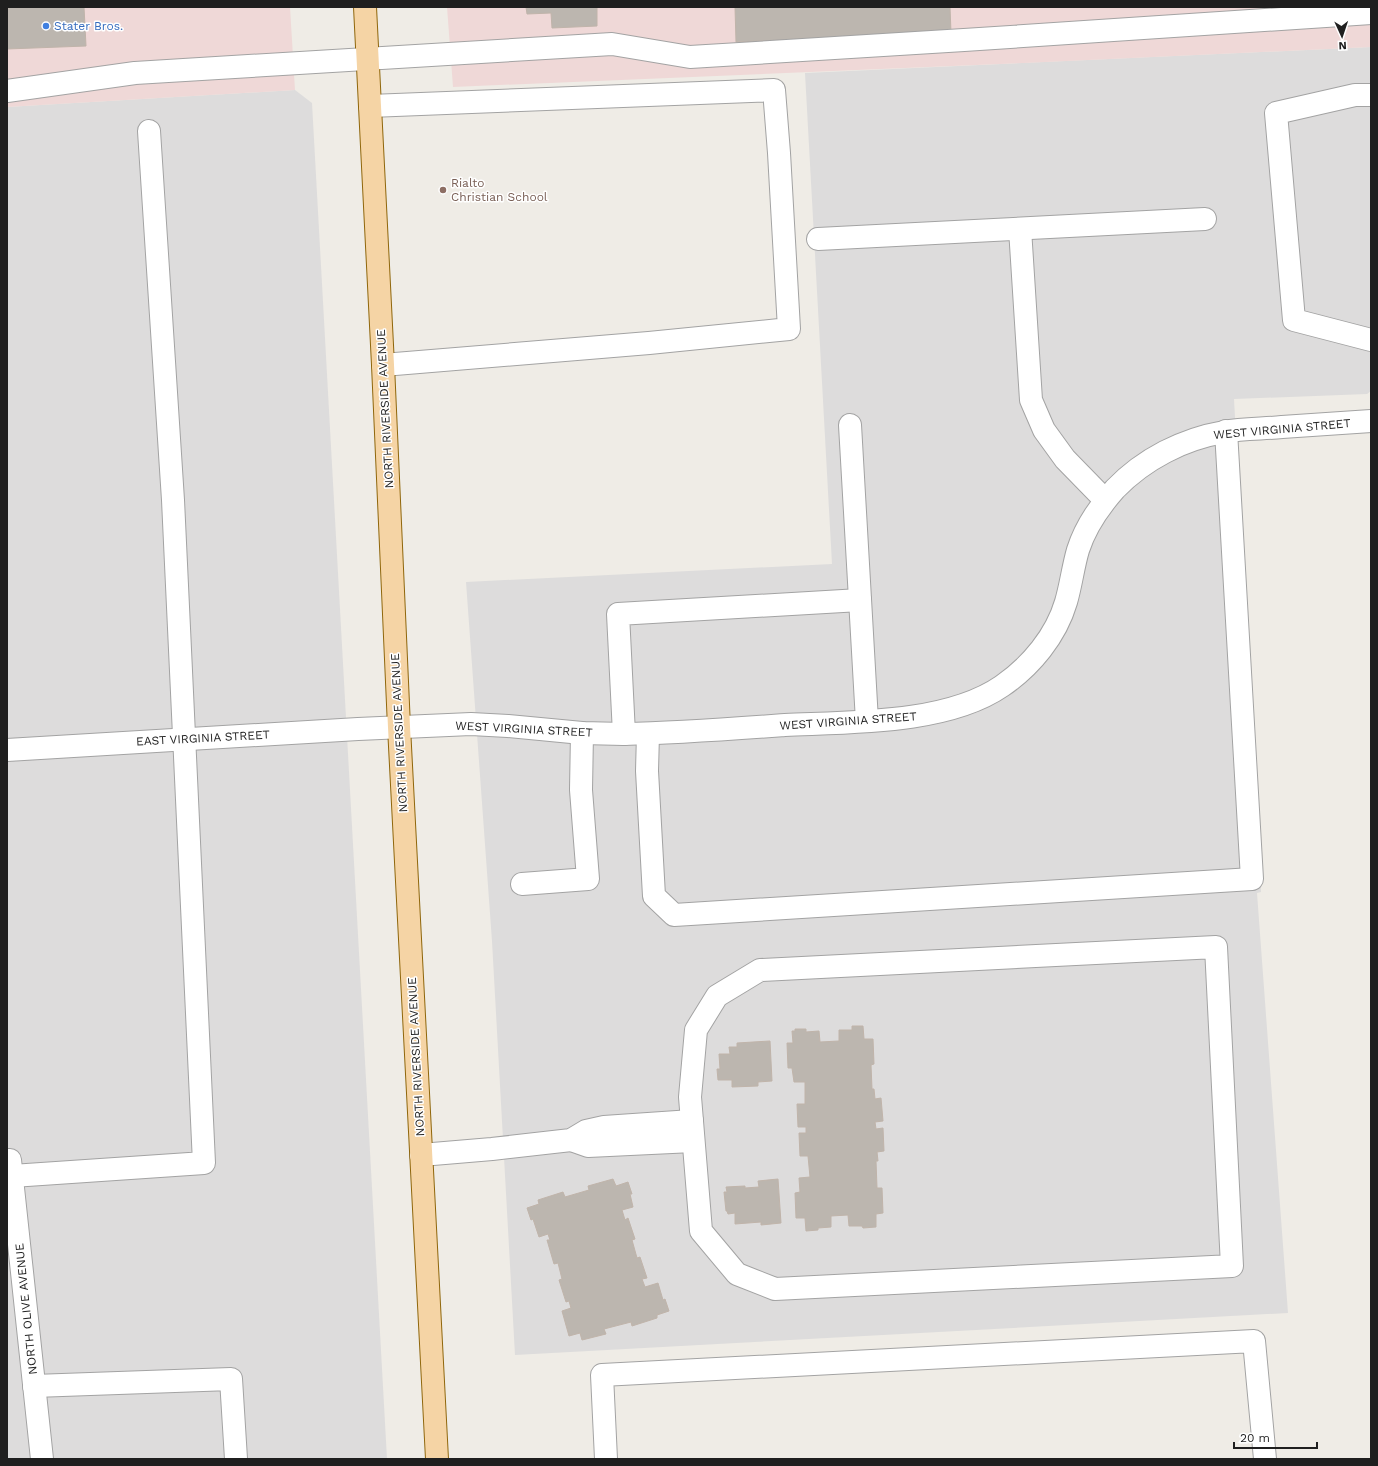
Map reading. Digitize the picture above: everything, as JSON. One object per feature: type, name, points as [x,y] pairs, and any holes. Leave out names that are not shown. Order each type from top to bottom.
[{"type":"main road","name":"NORTH RIVERSIDE AVENUE","points":[[365,7],[399,727],[437,1459]]},
{"type":"street","points":[[7,91],[135,73],[612,44],[690,56],[980,39],[1371,13]]},
{"type":"street","points":[[370,106],[774,90],[789,330],[383,366]]},
{"type":"street","points":[[1371,95],[1355,96],[1276,113],[1294,320],[1371,340]]},
{"type":"street","points":[[10,1165],[204,1163],[173,500],[149,132]]},
{"type":"street","points":[[818,239],[1205,219]]},
{"type":"street","points":[[1020,229],[1031,400],[1044,430],[1065,459],[1105,500]]},
{"type":"street","name":"WEST VIRGINIA STREET","points":[[399,727],[481,724],[582,733],[648,734],[917,717],[976,700],[1000,687],[1022,670],[1049,639],[1065,604],[1079,548],[1089,527],[1105,500],[1125,479],[1161,453],[1181,443],[1202,436],[1226,431],[1371,421]]},
{"type":"street","points":[[850,426],[867,721]]},
{"type":"street","points":[[648,734],[647,771],[654,896],[674,915],[1252,879],[1226,431]]},
{"type":"street","points":[[624,734],[618,614],[860,600]]},
{"type":"street","name":"EAST VIRGINIA STREET","points":[[7,750],[399,727]]},
{"type":"street","points":[[522,884],[588,879],[581,790],[582,733]]},
{"type":"street","points":[[1216,947],[1232,1266],[775,1289],[737,1274],[701,1231],[692,1131],[690,1097],[696,1030],[717,996],[760,970],[1216,947]]},
{"type":"street","points":[[421,1155],[571,1140],[586,1131],[604,1127],[692,1131]]},
{"type":"street","name":"NORTH OLIVE AVENUE","points":[[10,1165],[42,1459]]},
{"type":"street","points":[[606,1459],[602,1375],[1254,1341],[1265,1459]]},
{"type":"street","points":[[34,1386],[231,1378],[236,1459]]},
{"type":"shaded area","points":[[7,7],[290,7],[295,90],[7,107]]},
{"type":"shaded area","points":[[447,7],[1371,7],[1371,47],[453,87]]},
{"type":"shaded area","points":[[1371,47],[1371,391],[1367,394],[1234,399],[1261,892],[1257,893],[1288,1313],[515,1355],[492,941],[466,582],[832,564],[805,73]]},
{"type":"shaded area","points":[[295,90],[312,103],[387,1459],[7,1459],[7,107]]},
{"type":"building","name":"Stater Bros.","points":[[7,7],[84,7],[86,46],[7,49]]},
{"type":"building","points":[[526,7],[597,7],[597,26],[552,28],[551,13],[527,14]]},
{"type":"building","points":[[735,7],[950,7],[951,33],[736,42]]},
{"type":"building","points":[[852,1026],[863,1026],[864,1039],[873,1039],[874,1064],[871,1065],[872,1089],[874,1089],[875,1099],[881,1098],[883,1121],[875,1122],[876,1129],[883,1128],[884,1151],[877,1152],[878,1161],[876,1161],[877,1188],[882,1188],[883,1213],[876,1214],[876,1227],[863,1228],[862,1226],[849,1226],[848,1215],[831,1216],[831,1227],[806,1231],[805,1218],[796,1218],[795,1193],[800,1192],[799,1178],[810,1177],[808,1156],[800,1156],[799,1133],[806,1133],[806,1127],[798,1127],[797,1104],[805,1104],[805,1082],[794,1082],[792,1068],[788,1068],[787,1043],[793,1043],[792,1031],[795,1031],[795,1029],[806,1029],[806,1032],[819,1031],[820,1042],[839,1041],[839,1030],[852,1030]]},
{"type":"building","points":[[770,1041],[772,1081],[758,1082],[758,1086],[732,1087],[732,1080],[718,1080],[717,1069],[720,1069],[719,1054],[730,1054],[729,1047],[737,1047],[737,1043]]},
{"type":"building","points":[[613,1179],[616,1186],[628,1182],[632,1194],[630,1194],[633,1207],[622,1210],[625,1220],[628,1218],[635,1239],[632,1240],[637,1258],[640,1257],[647,1278],[642,1279],[645,1287],[658,1283],[663,1300],[665,1299],[669,1311],[657,1315],[657,1318],[632,1326],[631,1322],[604,1329],[606,1334],[582,1340],[580,1333],[569,1336],[562,1311],[571,1308],[569,1301],[566,1302],[559,1280],[562,1279],[558,1263],[554,1264],[547,1240],[550,1240],[548,1234],[539,1237],[533,1219],[531,1220],[527,1208],[539,1204],[538,1200],[563,1192],[565,1197],[589,1190],[588,1186]]},
{"type":"building","points":[[778,1179],[781,1223],[761,1225],[761,1222],[735,1224],[735,1213],[728,1214],[726,1211],[724,1192],[727,1192],[726,1187],[759,1187],[758,1181]]},
{"type":"place","name":"Stater Bros.","points":[[46,26]]},
{"type":"place","name":"Rialto Christian School","points":[[443,190]]}]
